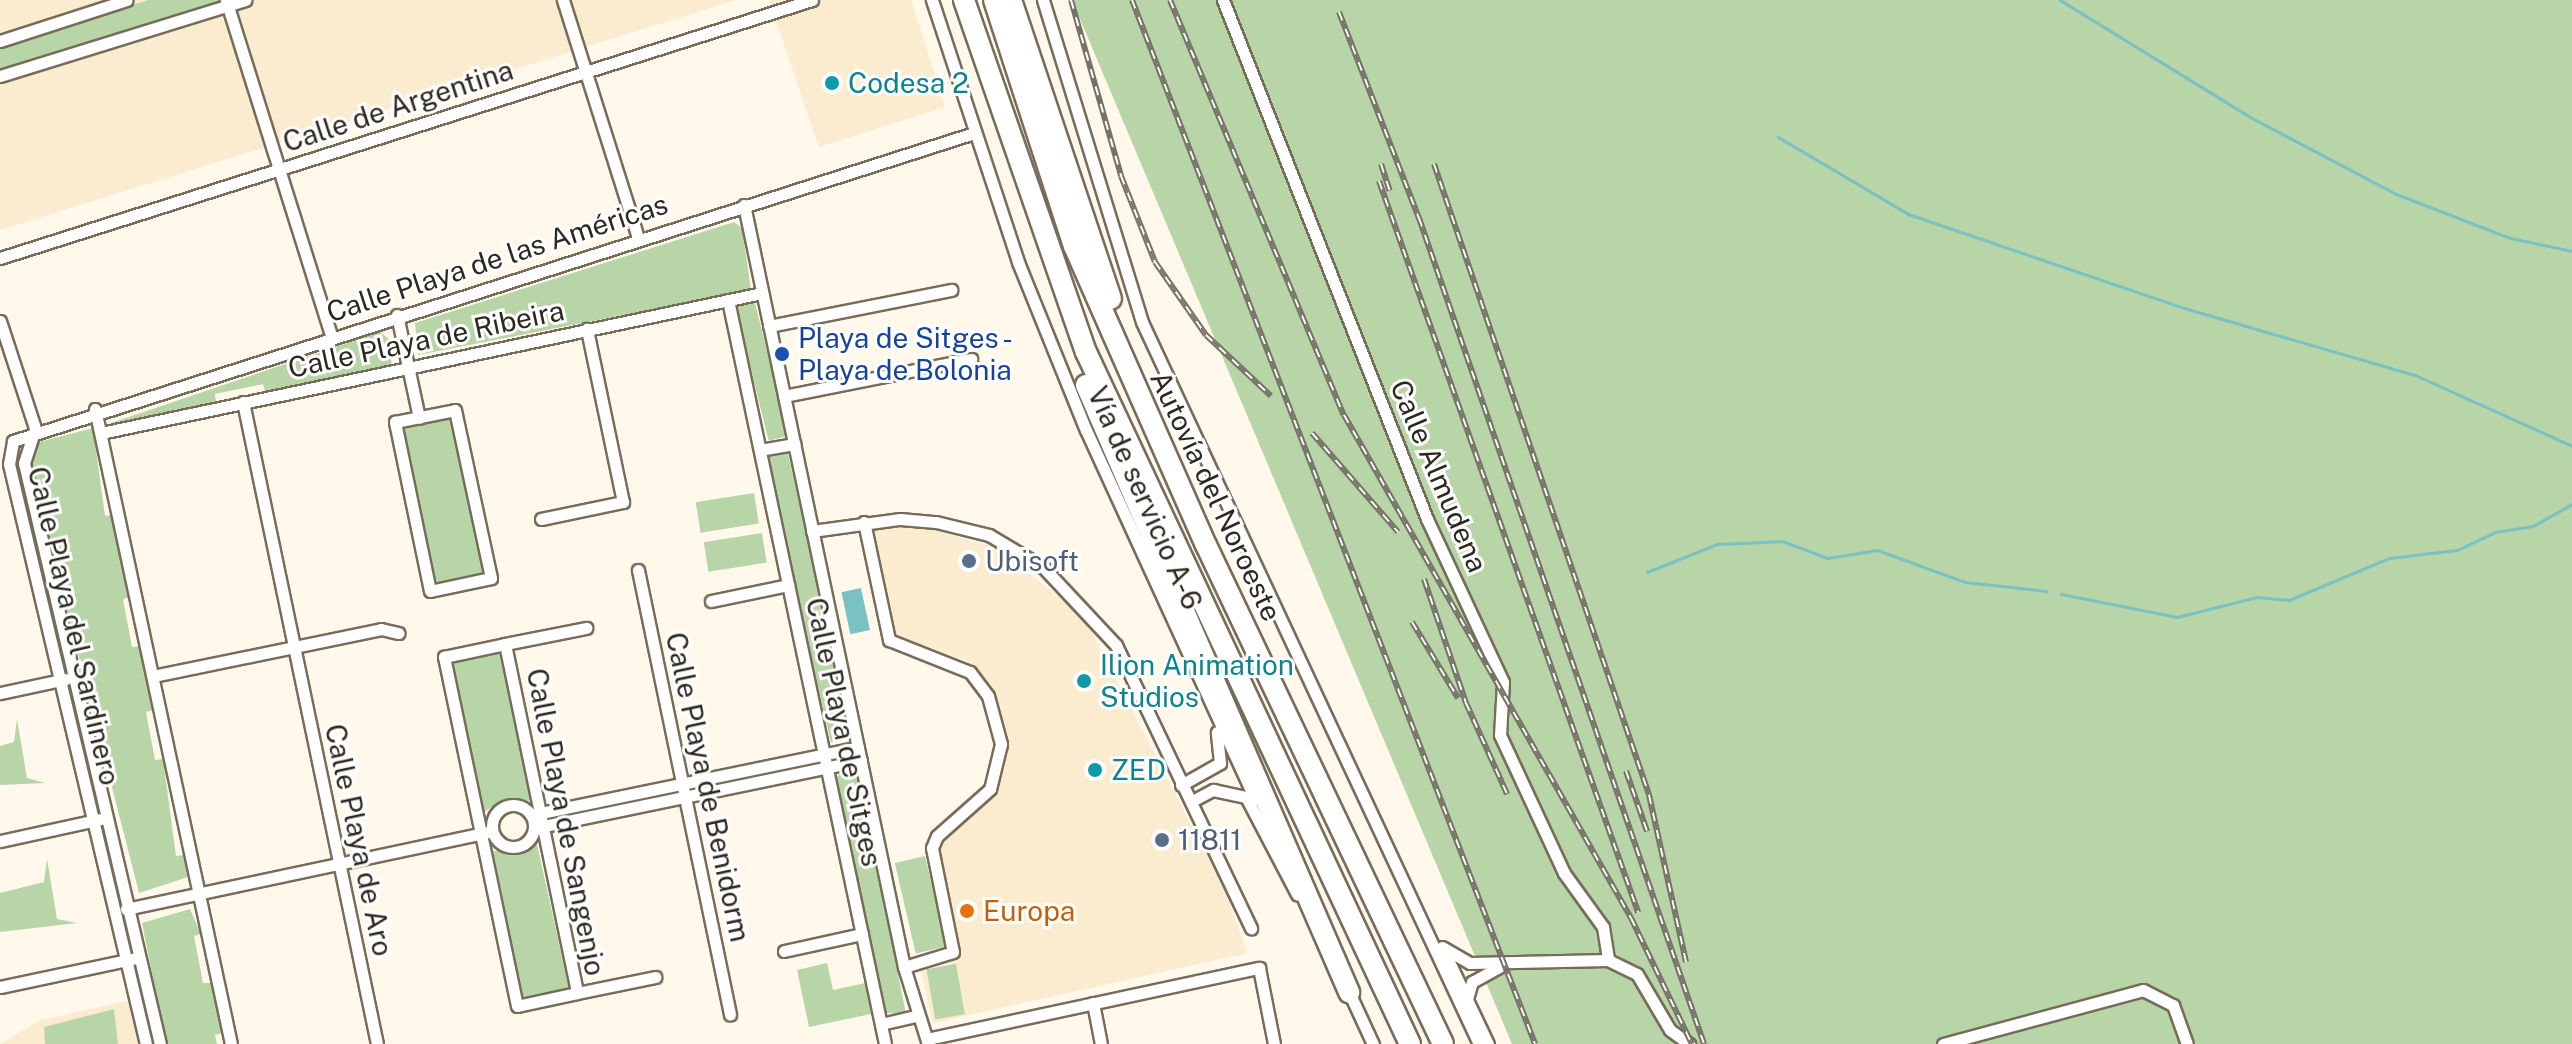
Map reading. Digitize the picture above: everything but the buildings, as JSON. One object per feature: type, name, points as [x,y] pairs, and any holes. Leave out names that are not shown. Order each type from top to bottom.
[{"type":"highway","name":"Autovía del Noroeste","points":[[964,0],[1047,252],[1190,580],[1410,1044]]},
{"type":"highway","name":"Autovía del Noroeste","points":[[994,0],[1074,246],[1206,545],[1443,1044]]},
{"type":"highway","points":[[1011,0],[1090,245],[1193,486],[1206,545]]},
{"type":"highway","points":[[1047,252],[1056,312],[1076,364],[1349,992]]},
{"type":"street","points":[[0,41],[127,0]]},
{"type":"street","points":[[0,76],[227,3],[246,0]]},
{"type":"street","points":[[563,0],[638,238]]},
{"type":"street","name":"Calle de Argentina","points":[[0,258],[812,0]]},
{"type":"street","name":"Vía de servicio A-6","points":[[932,0],[974,133],[1086,430],[1306,912],[1373,1044]]},
{"type":"street","points":[[1043,0],[1142,322],[1479,1044]]},
{"type":"street","name":"Calle Almudena","points":[[1223,0],[1427,519],[1503,682],[1500,735],[1564,873],[1603,927],[1608,960]]},
{"type":"street","points":[[227,3],[331,336]]},
{"type":"street","name":"Calle Playa de las Américas","points":[[35,428],[974,133]]},
{"type":"street","name":"Calle Playa de Sitges","points":[[744,205],[904,967],[927,1041]]},
{"type":"street","points":[[769,326],[951,290]]},
{"type":"street","name":"Calle Playa de Ribeira","points":[[101,433],[762,293]]},
{"type":"street","name":"Calle Playa de Sitges","points":[[728,300],[885,1044]]},
{"type":"street","points":[[397,315],[419,418]]},
{"type":"street","points":[[0,321],[35,428]]},
{"type":"street","points":[[541,519],[623,502],[587,329]]},
{"type":"street","points":[[784,396],[971,359]]},
{"type":"street","name":"Calle Playa de Aro","points":[[243,402],[377,1044]]},
{"type":"street","points":[[95,409],[231,1044]]},
{"type":"street","points":[[455,410],[491,578],[430,591],[395,422],[419,418],[455,410]]},
{"type":"street","name":"Calle Playa del Sardinero","points":[[35,428],[24,463],[131,908],[160,1044]]},
{"type":"street","name":"Calle Playa del Sardinero","points":[[35,428],[13,441],[9,464],[118,911],[146,1044]]},
{"type":"street","points":[[760,450],[794,444]]},
{"type":"street","points":[[812,531],[864,522],[949,525],[989,535],[1043,567],[1116,645],[1251,928]]},
{"type":"street","points":[[864,522],[889,640],[970,672],[988,696],[1001,744],[990,789],[975,810],[937,836],[932,848],[953,952],[904,967]]},
{"type":"street","name":"Calle Playa de Benidorm","points":[[638,570],[730,1015]]},
{"type":"street","points":[[711,601],[788,585]]},
{"type":"street","points":[[1175,623],[1222,746],[1220,763],[1181,785]]},
{"type":"street","points":[[505,644],[586,628]]},
{"type":"street","points":[[153,676],[381,629],[399,633]]},
{"type":"street","name":"Calle Playa de Sangenjo","points":[[505,644],[536,821],[577,993],[517,1006],[487,832],[444,657],[505,644]]},
{"type":"street","points":[[0,693],[74,677]]},
{"type":"street","points":[[487,832],[495,813],[507,805],[536,821],[685,796],[826,760],[858,747]]},
{"type":"street","points":[[118,911],[487,832],[515,847],[536,821],[682,783],[826,760],[861,760]]},
{"type":"street","points":[[1192,801],[1213,790],[1246,797],[1306,912]]},
{"type":"street","points":[[0,841],[109,817]]},
{"type":"street","points":[[1393,862],[1442,947],[1488,1044]]},
{"type":"street","points":[[784,951],[862,934]]},
{"type":"street","points":[[1442,947],[1470,963],[1608,960],[1637,974],[1670,1030],[1689,1044]]},
{"type":"street","points":[[0,987],[142,956]]},
{"type":"street","points":[[1467,999],[1478,976],[1512,964]]},
{"type":"street","points":[[927,1041],[1259,968],[1274,1044]]},
{"type":"street","points":[[577,993],[655,977]]},
{"type":"street","points":[[1943,1044],[2143,990],[2173,1005],[2187,1044]]},
{"type":"street","points":[[1093,1003],[1101,1044]]},
{"type":"street","points":[[881,1024],[917,1016]]},
{"type":"shaded area","points":[[0,0],[736,0],[0,230]]},
{"type":"shaded area","points":[[769,0],[911,0],[945,107],[819,147]]},
{"type":"shaded area","points":[[915,525],[997,548],[1085,618],[1226,893],[1247,953],[933,1023],[921,971],[949,964],[960,945],[939,846],[994,797],[1009,737],[989,683],[967,661],[895,634],[874,531]]},
{"type":"shaded area","points":[[131,1000],[139,1044],[0,1044],[41,1020]]},
{"type":"green space","points":[[148,0],[223,0],[0,70],[0,47]]},
{"type":"green space","points":[[1072,0],[2572,0],[2572,1044],[1512,1044]]},
{"type":"green space","points":[[734,222],[742,228],[751,290],[418,355],[415,323]]},
{"type":"green space","points":[[754,299],[788,436],[769,441],[735,304]]},
{"type":"green space","points":[[380,332],[393,342],[391,365],[265,392],[263,384],[215,394],[216,402],[108,424]]},
{"type":"green space","points":[[450,417],[483,574],[437,584],[403,427]]},
{"type":"green space","points":[[93,428],[105,516],[113,515],[131,597],[123,599],[132,647],[141,646],[154,710],[146,712],[155,760],[163,759],[176,856],[183,855],[188,877],[139,893],[30,465],[39,442]]},
{"type":"green space","points":[[787,450],[853,737],[831,743],[765,455]]},
{"type":"green space","points":[[754,493],[759,524],[701,533],[696,502]]},
{"type":"green space","points":[[762,533],[767,563],[708,572],[704,542]]},
{"type":"green space","points":[[500,652],[532,801],[504,799],[484,812],[452,662]]},
{"type":"green space","points":[[17,719],[27,778],[45,783],[0,785],[0,746],[14,742]]},
{"type":"green space","points":[[846,769],[857,770],[906,1014],[883,1013],[835,778]]},
{"type":"green space","points":[[536,840],[569,988],[523,1000],[493,851],[519,853]]},
{"type":"green space","points":[[925,856],[946,947],[916,954],[895,863]]},
{"type":"green space","points":[[47,859],[57,919],[77,923],[0,932],[0,893],[44,882]]},
{"type":"green space","points":[[190,909],[201,934],[194,936],[203,983],[211,983],[223,1033],[215,1035],[217,1044],[166,1044],[142,923]]},
{"type":"green space","points":[[827,963],[833,990],[865,983],[871,1014],[809,1027],[797,970]]},
{"type":"green space","points":[[956,964],[965,1014],[935,1019],[926,969]]},
{"type":"green space","points":[[114,1009],[118,1044],[45,1044],[44,1027]]},
{"type":"water","points":[[861,588],[870,630],[850,634],[841,592]]},
{"type":"waterway","points":[[2060,0],[2250,117],[2396,194],[2510,238],[2572,251]]},
{"type":"waterway","points":[[1778,137],[1908,214],[2184,308],[2415,375],[2572,446]]},
{"type":"waterway","points":[[2061,594],[2177,617],[2257,597],[2289,600],[2389,558],[2457,550],[2495,532],[2533,526],[2572,504]]},
{"type":"waterway","points":[[1647,572],[1717,544],[1782,541],[1827,558],[1877,550],[1965,582],[2047,591]]},
{"type":"railway","points":[[1071,0],[1121,176],[1155,262],[1206,335],[1271,396]]},
{"type":"railway","points":[[1132,0],[1535,1044]]},
{"type":"railway","points":[[1170,0],[1344,415],[1631,918],[1692,1044]]},
{"type":"railway","points":[[1339,12],[1419,218],[1704,1044]]},
{"type":"railway","points":[[1381,164],[1390,191]]},
{"type":"railway","points":[[1434,164],[1649,795],[1686,962]]},
{"type":"railway","points":[[1379,181],[1638,912]]},
{"type":"railway","points":[[1312,433],[1398,532]]},
{"type":"railway","points":[[1424,579],[1466,703],[1507,794]]},
{"type":"railway","points":[[1412,622],[1458,698]]},
{"type":"railway","points":[[1626,771],[1647,831]]},
{"type":"place","name":"Codesa 2","points":[[832,83]]},
{"type":"place","name":"Playa de Sitges - Playa de Bolonia","points":[[782,354]]},
{"type":"place","name":"Ubisoft","points":[[969,561]]},
{"type":"place","name":"Ilion Animation Studios","points":[[1084,681]]},
{"type":"place","name":"ZED","points":[[1095,770]]},
{"type":"place","name":"11811","points":[[1162,840]]},
{"type":"place","name":"Europa","points":[[967,911]]}]
